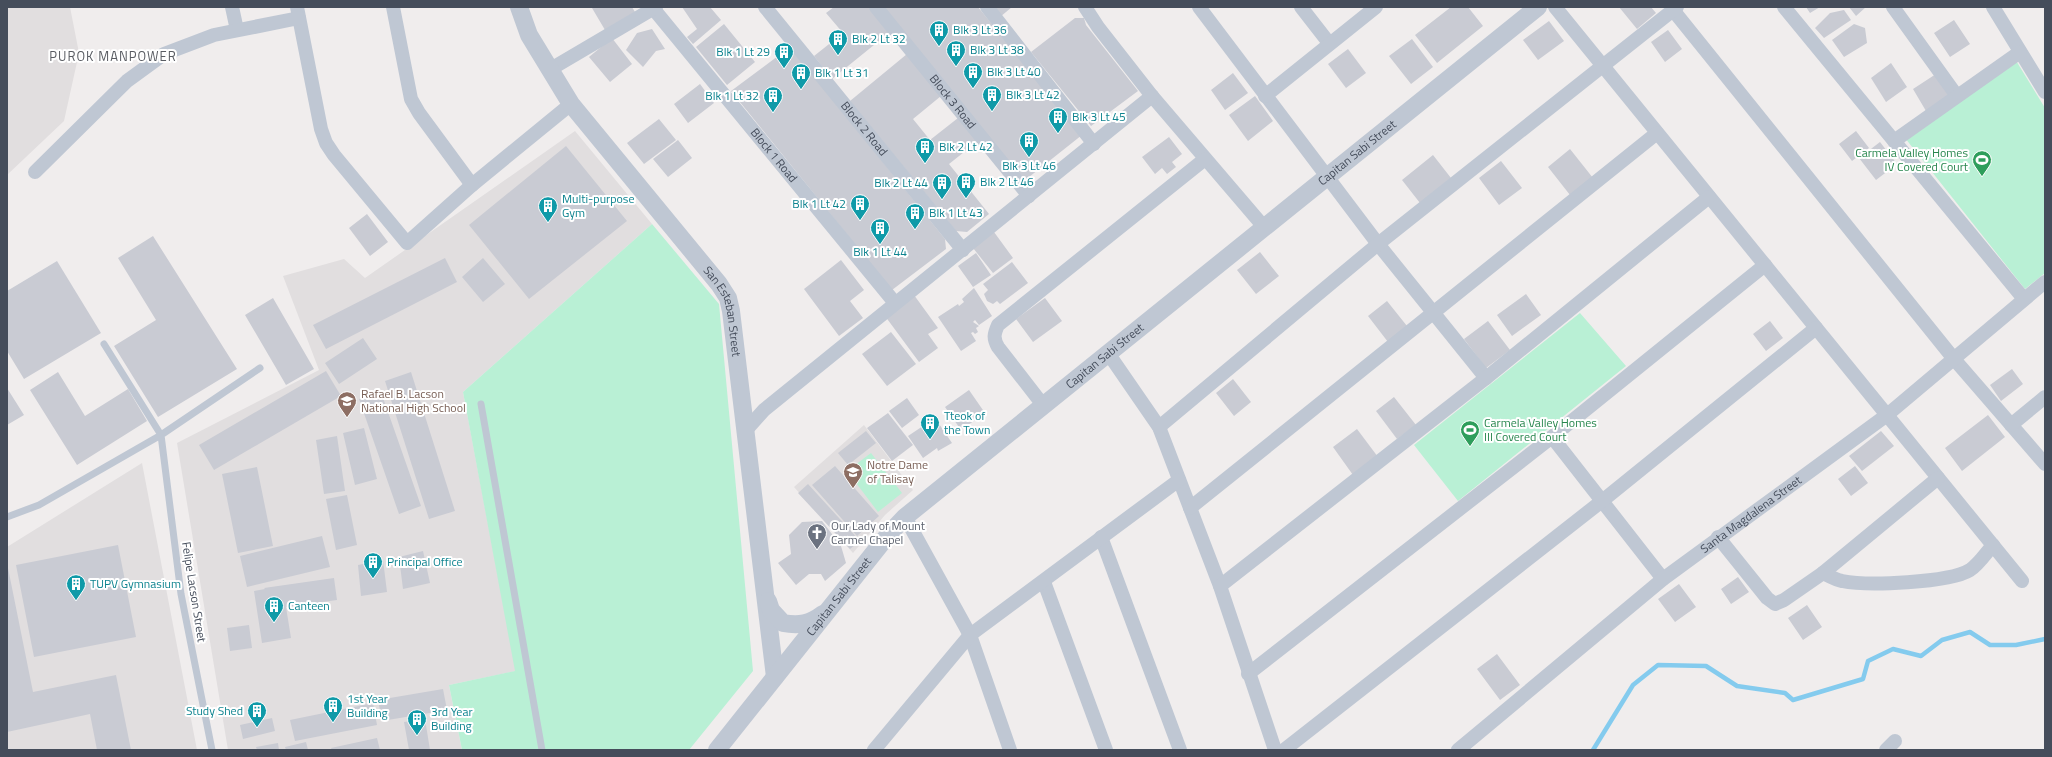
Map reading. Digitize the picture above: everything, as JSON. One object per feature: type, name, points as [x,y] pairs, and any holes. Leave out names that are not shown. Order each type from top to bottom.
[{"type":"street","points":[[232,7],[237,30]]},
{"type":"street","points":[[393,7],[412,99],[419,113],[472,185]]},
{"type":"street","name":"San Esteban Street","points":[[519,7],[529,35],[570,104],[728,298],[731,311],[746,429],[776,677]]},
{"type":"street","name":"Block 2 Road","points":[[764,7],[963,250]]},
{"type":"street","name":"Block 3 Road","points":[[876,7],[1029,196]]},
{"type":"street","points":[[987,7],[1094,144]]},
{"type":"street","points":[[1085,7],[1098,27],[1152,96],[1264,227]]},
{"type":"street","points":[[1199,7],[1326,177],[1486,378]]},
{"type":"street","points":[[1301,7],[1329,43]]},
{"type":"street","points":[[1265,96],[1329,43],[1376,7]]},
{"type":"street","name":"Capitan Sabi Street","points":[[717,750],[905,517],[1538,7]]},
{"type":"street","points":[[1555,7],[2022,581]]},
{"type":"street","points":[[1784,7],[2024,299]]},
{"type":"street","points":[[1893,7],[1957,96]]},
{"type":"street","points":[[1993,7],[2045,92]]},
{"type":"street","points":[[549,70],[654,8]]},
{"type":"street","name":"Block 1 Road","points":[[654,8],[895,303]]},
{"type":"street","points":[[1159,427],[1378,244],[1675,8],[1954,359],[2045,464]]},
{"type":"street","points":[[35,172],[144,67],[164,54],[187,43],[298,13],[321,129],[326,143],[334,155],[407,243],[472,185],[570,104]]},
{"type":"street","points":[[1894,141],[2020,52]]},
{"type":"street","points":[[746,429],[764,410],[1152,96]]},
{"type":"street","points":[[1190,508],[1657,133]]},
{"type":"street","points":[[1043,405],[995,341],[994,334],[998,325],[1205,158]]},
{"type":"street","points":[[1220,586],[1486,378],[1709,197]]},
{"type":"street","points":[[1248,674],[1552,437],[1765,265]]},
{"type":"street","name":"Santa Magdalena Street","points":[[1458,750],[1663,579],[1718,537],[1887,415],[2045,282]]},
{"type":"street","points":[[1284,750],[1602,501],[1816,328]]},
{"type":"street","points":[[1108,353],[1159,427],[1220,586],[1248,674],[1275,750]]},
{"type":"street","points":[[2010,425],[2045,397]]},
{"type":"street","points":[[1552,437],[1663,579]]},
{"type":"street","points":[[1718,537],[1766,598],[1775,604],[1784,600],[1823,573],[1938,478]]},
{"type":"street","points":[[880,748],[970,635],[1044,582],[1101,536],[1179,480]]},
{"type":"street","points":[[905,517],[970,635],[1010,750]]},
{"type":"street","points":[[1101,536],[1180,750]]},
{"type":"street","points":[[1823,573],[1841,581],[1873,584],[1958,576],[1971,570],[1993,545]]},
{"type":"street","points":[[1044,582],[1106,750]]},
{"type":"street","points":[[765,593],[771,610],[782,623],[798,626],[814,621],[830,609]]},
{"type":"lane","points":[[104,344],[161,436]]},
{"type":"lane","points":[[7,517],[39,505],[161,436],[260,368]]},
{"type":"lane","points":[[481,404],[542,750]]},
{"type":"lane","name":"Felipe Lacson Street","points":[[161,436],[181,594],[212,750]]},
{"type":"shaded area","points":[[7,7],[70,7],[79,53],[64,121],[7,175]]},
{"type":"shaded area","name":"Rafael B. Lacson National High School","points":[[575,131],[652,224],[463,392],[516,671],[449,685],[462,750],[228,750],[177,443],[319,370],[283,276],[344,259],[365,278]]},
{"type":"shaded area","name":"Notre Dame of Talisay","points":[[864,425],[913,490],[885,515],[853,553],[794,487]]},
{"type":"shaded area","points":[[142,463],[197,750],[7,750],[7,547]]},
{"type":"green space","points":[[2015,59],[2045,108],[2045,273],[2025,289],[1905,138]]},
{"type":"green space","points":[[652,224],[719,304],[753,671],[689,750],[462,750],[449,685],[515,671],[463,392]]},
{"type":"green space","points":[[1580,313],[1626,366],[1458,501],[1414,445]]},
{"type":"green space","points":[[871,453],[902,493],[878,512],[847,471]]},
{"type":"building","points":[[632,7],[635,12],[605,30],[592,8]]},
{"type":"building","points":[[682,7],[710,7],[721,20],[693,44],[687,37],[697,29]]},
{"type":"building","points":[[834,7],[869,7],[890,32],[832,79],[814,56],[843,33],[826,13]]},
{"type":"building","points":[[883,7],[978,7],[1082,135],[1024,181]]},
{"type":"building","points":[[992,7],[1012,7],[1000,17]]},
{"type":"building","points":[[1451,7],[1468,7],[1483,26],[1437,63],[1415,35]]},
{"type":"building","points":[[1619,7],[1651,7],[1656,13],[1637,29]]},
{"type":"building","points":[[1806,7],[1820,7],[1810,13]]},
{"type":"building","points":[[1849,7],[1866,7],[1856,16]]},
{"type":"building","points":[[1844,10],[1851,20],[1824,38],[1815,28],[1830,13]]},
{"type":"building","points":[[1075,18],[1084,18],[1086,25],[1138,91],[1091,126],[1031,52]]},
{"type":"building","points":[[1954,20],[1970,44],[1950,57],[1934,33]]},
{"type":"building","points":[[1549,21],[1564,41],[1538,60],[1523,40]]},
{"type":"building","points":[[724,24],[755,62],[727,85],[696,47]]},
{"type":"building","points":[[1854,24],[1865,28],[1867,43],[1844,57],[1832,40]]},
{"type":"building","points":[[652,29],[665,49],[656,51],[643,67],[626,50],[637,33]]},
{"type":"building","points":[[1668,30],[1682,49],[1665,62],[1651,42]]},
{"type":"building","points":[[612,38],[632,64],[610,82],[589,57]]},
{"type":"building","points":[[1412,39],[1433,67],[1411,84],[1389,56]]},
{"type":"building","points":[[790,47],[945,239],[946,249],[892,290],[731,91]]},
{"type":"building","points":[[1348,49],[1366,73],[1346,88],[1328,64]]},
{"type":"building","points":[[907,54],[941,96],[913,119],[930,140],[958,118],[978,141],[949,164],[989,214],[967,232],[956,231],[850,101]]},
{"type":"building","points":[[1891,63],[1907,87],[1886,102],[1871,78]]},
{"type":"building","points":[[1233,73],[1248,93],[1225,110],[1211,90]]},
{"type":"building","points":[[1936,74],[1950,96],[1926,111],[1913,89]]},
{"type":"building","points":[[700,84],[714,103],[688,123],[674,104]]},
{"type":"building","points":[[1255,96],[1273,121],[1248,141],[1229,115]]},
{"type":"building","points":[[659,119],[676,140],[644,164],[627,143]]},
{"type":"building","points":[[1856,131],[1869,148],[1852,161],[1839,144]]},
{"type":"building","points":[[1169,137],[1182,154],[1172,162],[1176,167],[1167,174],[1162,168],[1155,174],[1142,157]]},
{"type":"building","points":[[678,140],[692,158],[668,177],[653,159]]},
{"type":"building","points":[[1880,142],[1897,164],[1876,180],[1859,158]]},
{"type":"building","name":"Multi-purpose Gym","points":[[566,146],[627,221],[529,299],[469,225]]},
{"type":"building","points":[[1570,149],[1593,178],[1570,195],[1548,167]]},
{"type":"building","points":[[1433,155],[1451,178],[1420,203],[1402,180]]},
{"type":"building","points":[[1501,161],[1522,188],[1499,205],[1479,178]]},
{"type":"building","points":[[367,214],[388,242],[370,256],[349,228]]},
{"type":"building","points":[[994,232],[1013,258],[993,273],[973,248]]},
{"type":"building","points":[[153,236],[237,369],[158,417],[114,346],[156,320],[118,258]]},
{"type":"building","points":[[1260,252],[1279,276],[1256,294],[1237,270]]},
{"type":"building","points":[[976,253],[991,275],[973,287],[958,266]]},
{"type":"building","points":[[445,258],[457,282],[326,349],[313,325]]},
{"type":"building","points":[[483,258],[505,284],[483,302],[462,277]]},
{"type":"building","points":[[841,260],[864,290],[850,301],[863,318],[839,336],[804,289]]},
{"type":"building","points":[[57,261],[101,333],[24,379],[7,351],[7,291]]},
{"type":"building","points":[[1012,262],[1028,283],[1000,304],[997,301],[993,304],[987,301],[984,294],[988,290],[983,284]]},
{"type":"building","points":[[974,288],[992,316],[979,325],[975,320],[973,322],[979,326],[976,328],[978,332],[975,334],[973,332],[971,333],[976,341],[961,351],[938,317],[958,304],[959,306],[964,302],[962,299]]},
{"type":"building","points":[[1526,294],[1541,315],[1512,336],[1497,315]]},
{"type":"building","points":[[914,295],[938,328],[928,334],[938,348],[919,362],[885,316]]},
{"type":"building","points":[[273,298],[314,369],[286,385],[245,315]]},
{"type":"building","points":[[1045,298],[1062,321],[1033,342],[1016,319]]},
{"type":"building","points":[[1387,301],[1407,326],[1388,342],[1368,316]]},
{"type":"building","points":[[1488,321],[1510,350],[1486,368],[1464,339]]},
{"type":"building","points":[[1770,321],[1783,338],[1766,351],[1753,334]]},
{"type":"building","points":[[891,332],[916,364],[887,386],[862,354]]},
{"type":"building","points":[[363,338],[377,359],[339,384],[325,363]]},
{"type":"building","points":[[2012,369],[2023,384],[2001,401],[1990,385]]},
{"type":"building","points":[[326,371],[341,396],[214,470],[199,445]]},
{"type":"building","points":[[58,372],[85,416],[128,389],[147,421],[77,465],[30,390]]},
{"type":"building","points":[[411,372],[455,511],[429,519],[385,381]]},
{"type":"building","points":[[1233,379],[1251,402],[1234,416],[1216,393]]},
{"type":"building","points":[[7,388],[24,415],[7,425]]},
{"type":"building","points":[[969,390],[985,413],[961,430],[945,407]]},
{"type":"building","points":[[381,392],[421,506],[399,514],[359,399]]},
{"type":"building","points":[[1394,397],[1416,425],[1397,439],[1376,411]]},
{"type":"building","points":[[907,398],[919,415],[902,428],[889,411]]},
{"type":"building","points":[[888,413],[913,445],[892,461],[867,428]]},
{"type":"building","points":[[1988,415],[2005,437],[1962,471],[1945,448]]},
{"type":"building","name":"Tteok of the Town","points":[[935,418],[952,443],[938,451],[937,448],[923,458],[908,436]]},
{"type":"building","points":[[364,428],[377,479],[355,485],[343,433]]},
{"type":"building","points":[[1357,429],[1378,457],[1353,475],[1333,447]]},
{"type":"building","points":[[866,431],[876,443],[848,465],[838,453]]},
{"type":"building","points":[[1881,431],[1894,446],[1862,471],[1849,456]]},
{"type":"building","points":[[337,436],[345,491],[324,494],[316,440]]},
{"type":"building","points":[[835,466],[879,516],[857,536],[812,485]]},
{"type":"building","points":[[1855,466],[1868,483],[1851,496],[1838,479]]},
{"type":"building","points":[[257,467],[273,546],[238,553],[222,474]]},
{"type":"building","points":[[808,484],[860,541],[850,549],[798,493]]},
{"type":"building","points":[[347,495],[357,545],[336,550],[326,499]]},
{"type":"building","name":"Our Lady of Mount Carmel Chapel","points":[[822,521],[841,546],[846,563],[825,581],[821,574],[809,574],[796,585],[778,563],[791,554],[789,535],[802,522]]},
{"type":"building","points":[[322,536],[330,567],[247,587],[240,556]]},
{"type":"building","name":"TUPV Gymnasium","points":[[118,545],[136,637],[34,657],[16,565]]},
{"type":"building","points":[[423,551],[430,583],[403,589],[399,557]]},
{"type":"building","name":"Principal Office","points":[[383,560],[387,592],[361,596],[358,565]]},
{"type":"building","points":[[8,568],[33,692],[116,675],[131,750],[97,750],[90,714],[7,732]]},
{"type":"building","points":[[1738,577],[1749,592],[1731,604],[1721,589]]},
{"type":"building","name":"Canteen","points":[[334,578],[337,600],[286,607],[291,638],[262,643],[254,591],[265,589],[264,588]]},
{"type":"building","points":[[1679,584],[1696,607],[1675,622],[1658,599]]},
{"type":"building","points":[[1807,605],[1822,627],[1803,640],[1788,618]]},
{"type":"building","points":[[249,625],[252,648],[230,651],[227,628]]},
{"type":"building","points":[[1497,654],[1520,685],[1500,700],[1477,669]]},
{"type":"building","name":"1st Year Building","points":[[443,689],[447,710],[382,721],[378,700]]},
{"type":"building","name":"1st Year Building","points":[[373,703],[377,725],[295,741],[290,720]]},
{"type":"building","name":"Study Shed","points":[[272,718],[275,731],[243,739],[240,725]]},
{"type":"building","name":"3rd Year Building","points":[[425,719],[430,750],[409,750],[404,722]]},
{"type":"building","points":[[377,738],[380,750],[332,750],[331,748]]},
{"type":"building","points":[[306,742],[308,750],[286,750],[285,747]]},
{"type":"building","points":[[278,743],[279,750],[257,750],[256,747]]},
{"type":"waterway","points":[[1593,750],[1633,685],[1658,665],[1706,666],[1737,686],[1785,693],[1793,700],[1863,679],[1868,661],[1893,649],[1921,656],[1942,640],[1970,632],[1990,645],[2016,645],[2045,639]]},
{"type":"place","name":"Blk 3 Lt 36","points":[[939,47]]},
{"type":"place","name":"Blk 2 Lt 32","points":[[838,56]]},
{"type":"place","name":"Blk 3 Lt 38","points":[[956,67]]},
{"type":"place","name":"Blk 1 Lt 29","points":[[784,69]]},
{"type":"place","name":"Blk 3 Lt 40","points":[[973,89]]},
{"type":"place","name":"Blk 1 Lt 31","points":[[801,90]]},
{"type":"place","name":"Blk 3 Lt 42","points":[[992,112]]},
{"type":"place","name":"Blk 1 Lt 32","points":[[773,113]]},
{"type":"place","name":"Blk 3 Lt 45","points":[[1058,134]]},
{"type":"place","name":"Blk 3 Lt 46","points":[[1029,158]]},
{"type":"place","name":"Blk 2 Lt 42","points":[[925,164]]},
{"type":"place","name":"Carmela Valley Homes IV Covered Court","points":[[1982,177]]},
{"type":"place","name":"Blk 2 Lt 46","points":[[966,199]]},
{"type":"place","name":"Blk 2 Lt 44","points":[[942,200]]},
{"type":"place","name":"Blk 1 Lt 42","points":[[860,221]]},
{"type":"place","name":"Multi-purpose Gym","points":[[548,223]]},
{"type":"place","name":"Blk 1 Lt 43","points":[[915,230]]},
{"type":"place","name":"Blk 1 Lt 44","points":[[880,245]]},
{"type":"place","name":"Rafael B. Lacson National High School","points":[[347,418]]},
{"type":"place","name":"Tteok of the Town","points":[[930,440]]},
{"type":"place","name":"Carmela Valley Homes III Covered Court","points":[[1470,447]]},
{"type":"place","name":"Notre Dame of Talisay","points":[[853,489]]},
{"type":"place","name":"Our Lady of Mount Carmel Chapel","points":[[817,550]]},
{"type":"place","name":"Principal Office","points":[[373,579]]},
{"type":"place","name":"TUPV Gymnasium","points":[[76,601]]},
{"type":"place","name":"Canteen","points":[[274,623]]},
{"type":"place","name":"1st Year Building","points":[[333,723]]},
{"type":"place","name":"Study Shed","points":[[257,728]]},
{"type":"place","name":"3rd Year Building","points":[[417,736]]},
{"type":"district","name":"PUROK MANPOWER","points":[[113,56]]}]
